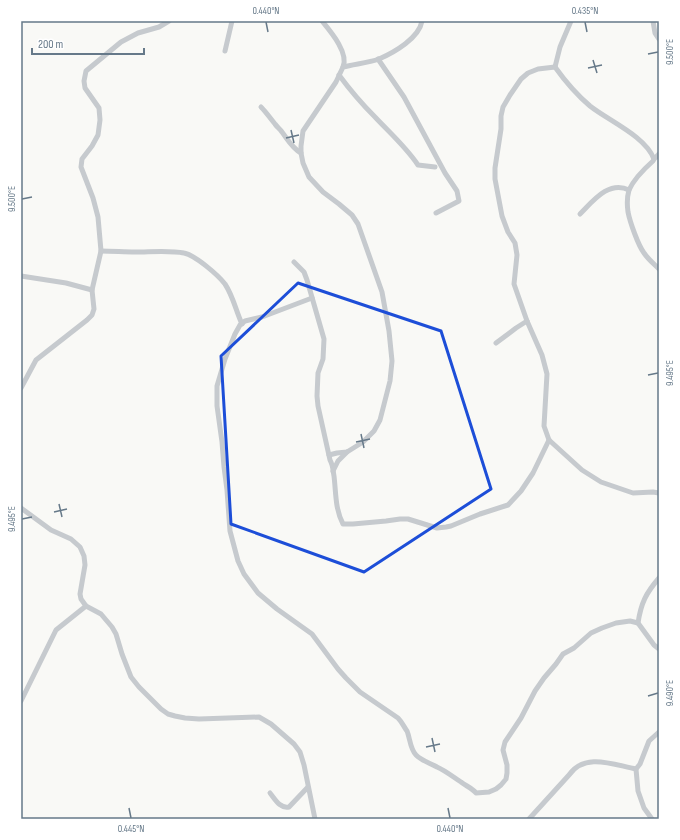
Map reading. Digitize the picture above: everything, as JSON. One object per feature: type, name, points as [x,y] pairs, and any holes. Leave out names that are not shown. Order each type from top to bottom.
[{"type":"street","points":[[21,388],[36,360],[87,320],[92,315],[94,309],[92,290],[102,251],[98,217],[93,198],[81,167],[82,159],[98,135],[100,120],[99,108],[85,88],[84,81],[86,71],[121,42],[159,27],[169,21]]},
{"type":"street","points":[[225,50],[232,21]]},
{"type":"street","points":[[322,21],[328,28],[344,55],[344,62],[336,82],[303,131],[301,146],[303,163],[309,177],[323,192],[352,215],[358,224],[382,292],[389,331],[392,361],[390,381],[380,420],[374,431],[363,442],[347,452],[339,460],[333,471]]},
{"type":"street","points":[[342,67],[378,59],[398,49],[416,34],[422,21]]},
{"type":"street","points":[[555,67],[560,47],[571,21]]},
{"type":"street","points":[[653,21],[655,33],[659,39]]},
{"type":"street","points":[[378,59],[404,97],[445,173],[457,191],[459,201],[436,213]]},
{"type":"street","points":[[555,67],[583,101],[640,141],[648,149],[654,159]]},
{"type":"street","points":[[555,67],[538,69],[528,73],[521,79],[503,107],[496,155],[495,179],[502,216],[508,232],[515,243],[517,255],[514,284],[527,321],[542,355],[547,374],[544,426],[549,440],[582,470],[601,482],[633,493],[659,493]]},
{"type":"street","points":[[339,75],[350,90],[409,152],[418,165],[435,167]]},
{"type":"street","points":[[261,107],[267,112],[294,149],[302,153]]},
{"type":"street","points":[[659,154],[634,182],[629,190],[627,201],[628,212],[644,254],[659,269]]},
{"type":"street","points":[[580,214],[595,199],[608,190],[613,188],[625,188],[629,190]]},
{"type":"street","points":[[102,251],[175,252],[185,253],[194,257],[217,275],[225,284],[232,297],[242,324]]},
{"type":"street","points":[[294,262],[304,272],[324,339],[323,359],[318,373],[318,406],[329,458],[332,462],[338,511],[343,524],[408,519],[437,528],[446,527],[508,505],[521,491],[533,473],[549,440]]},
{"type":"street","points":[[21,276],[66,283],[92,290]]},
{"type":"street","points":[[312,298],[255,319],[245,321],[232,339],[217,386],[216,399],[222,442],[230,531],[238,561],[244,574],[258,592],[277,609],[312,634],[338,669],[360,692],[398,718],[407,732],[416,755],[449,773],[476,793],[489,792],[496,789],[506,778],[507,765],[503,750],[505,742],[521,718],[535,691],[563,654],[574,648],[590,633],[602,628],[630,621],[638,623],[654,645],[659,649]]},
{"type":"street","points":[[496,343],[527,321]]},
{"type":"street","points":[[329,458],[337,453],[347,452]]},
{"type":"street","points":[[329,458],[339,460]]},
{"type":"street","points":[[21,508],[51,530],[71,539],[80,547],[84,556],[85,566],[80,594],[81,599],[86,606],[101,614],[112,627],[116,634],[131,677],[161,709],[171,715],[185,718],[255,716],[262,718],[271,724],[297,747],[302,756],[314,819]]},
{"type":"street","points":[[638,623],[640,608],[652,586],[659,578]]},
{"type":"street","points":[[21,701],[56,630],[86,606]]},
{"type":"street","points":[[652,819],[644,808],[638,791],[636,769],[640,764],[649,741],[659,732]]},
{"type":"street","points":[[529,819],[574,769],[580,765],[589,762],[601,762],[636,769]]},
{"type":"street","points":[[270,793],[286,808],[289,807],[308,787]]},
{"type":"highlighted area","points":[[298,283],[441,331],[491,489],[364,572],[231,524],[221,356]]}]
